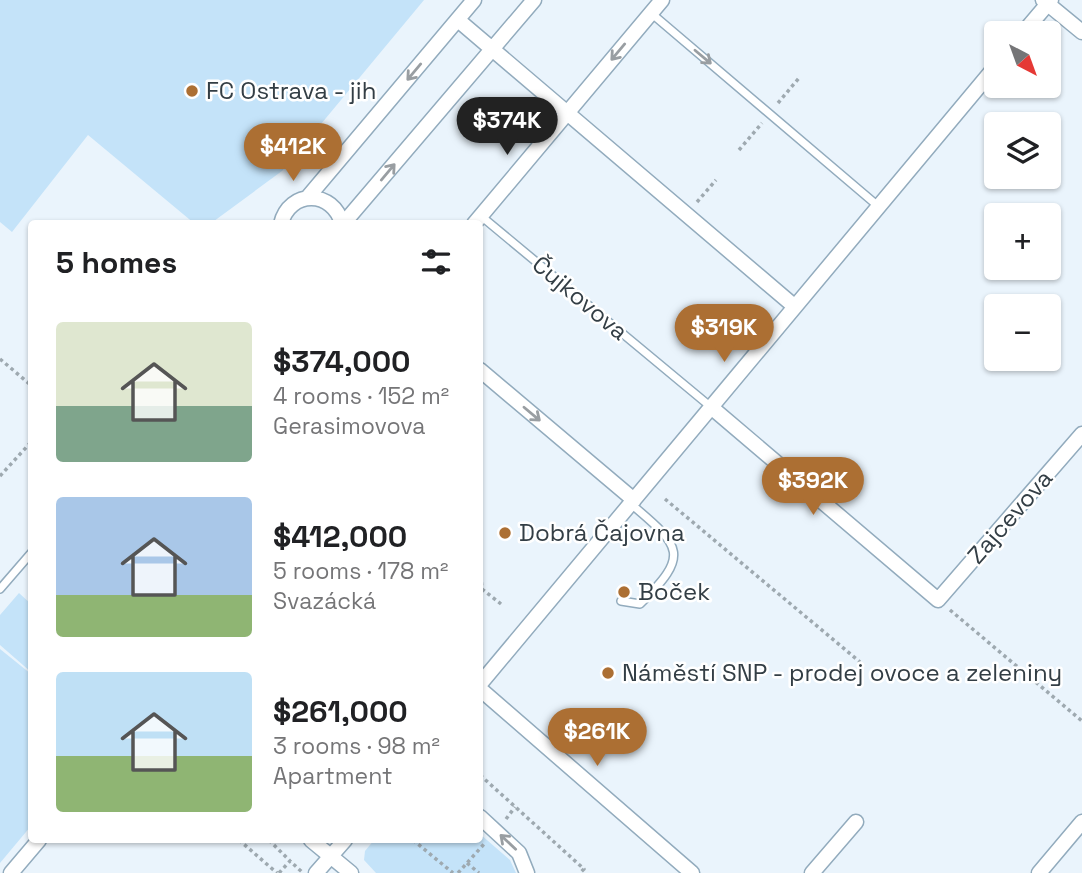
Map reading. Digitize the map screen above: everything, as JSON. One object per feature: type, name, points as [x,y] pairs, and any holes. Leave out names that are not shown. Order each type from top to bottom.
[{"type":"street","points":[[308,197],[474,0]]},
{"type":"street","points":[[346,220],[534,0]]},
{"type":"street","points":[[477,220],[662,0]]},
{"type":"street","points":[[1032,21],[1047,1],[1082,32]]},
{"type":"street","points":[[458,20],[794,306]]},
{"type":"street","points":[[483,680],[984,80]]},
{"type":"street","points":[[283,220],[292,204],[308,197],[316,197],[331,204],[341,220]]},
{"type":"street","points":[[483,373],[632,502]]},
{"type":"street","points":[[711,407],[938,600]]},
{"type":"street","name":"Zajcevova","points":[[938,600],[1082,434]]},
{"type":"street","points":[[483,692],[692,873]]},
{"type":"street","points":[[483,820],[519,853],[527,873]]},
{"type":"street","points":[[813,873],[856,822]]},
{"type":"street","points":[[1039,873],[1081,826]]},
{"type":"street","points":[[11,873],[36,843]]},
{"type":"street","points":[[315,843],[351,873]]},
{"type":"street","points":[[316,873],[342,843]]},
{"type":"lane","points":[[651,13],[878,206]]},
{"type":"lane","name":"Čujkovova","points":[[483,225],[711,407]]},
{"type":"lane","points":[[621,601],[640,604],[663,581],[673,565],[674,556],[670,542],[661,529],[632,502]]},
{"type":"lane","points":[[0,589],[28,557]]},
{"type":"path","points":[[687,215],[716,180]]},
{"type":"path","points":[[0,359],[28,383]]},
{"type":"path","points":[[0,476],[28,445]]},
{"type":"path","points":[[665,499],[860,662]]},
{"type":"path","points":[[483,590],[501,604]]},
{"type":"path","points":[[938,600],[1082,721]]},
{"type":"path","points":[[483,778],[584,869],[580,873]]},
{"type":"path","points":[[243,843],[278,873],[290,861]]},
{"type":"path","points":[[272,843],[303,873]]},
{"type":"path","points":[[417,843],[453,873]]},
{"type":"path","points":[[467,863],[478,873]]},
{"type":"shaded area","name":"FC Ostrava - jih","points":[[0,0],[424,0],[282,171],[215,220],[190,220],[88,135],[12,232],[0,222]]},
{"type":"shaded area","points":[[19,593],[28,601],[28,669],[0,645],[0,615]]},
{"type":"shaded area","points":[[0,649],[28,672],[28,830],[0,863]]},
{"type":"shaded area","points":[[483,837],[510,860],[516,873],[376,873],[364,860],[365,851],[372,843],[483,843]]},
{"type":"place","name":"FC Ostrava - jih","points":[[192,91]]},
{"type":"place","name":"Dobrá Čajovna","points":[[505,533]]},
{"type":"place","name":"Boček","points":[[624,592]]},
{"type":"place","name":"Náměstí SNP - prodej ovoce a zeleniny","points":[[608,673]]}]
